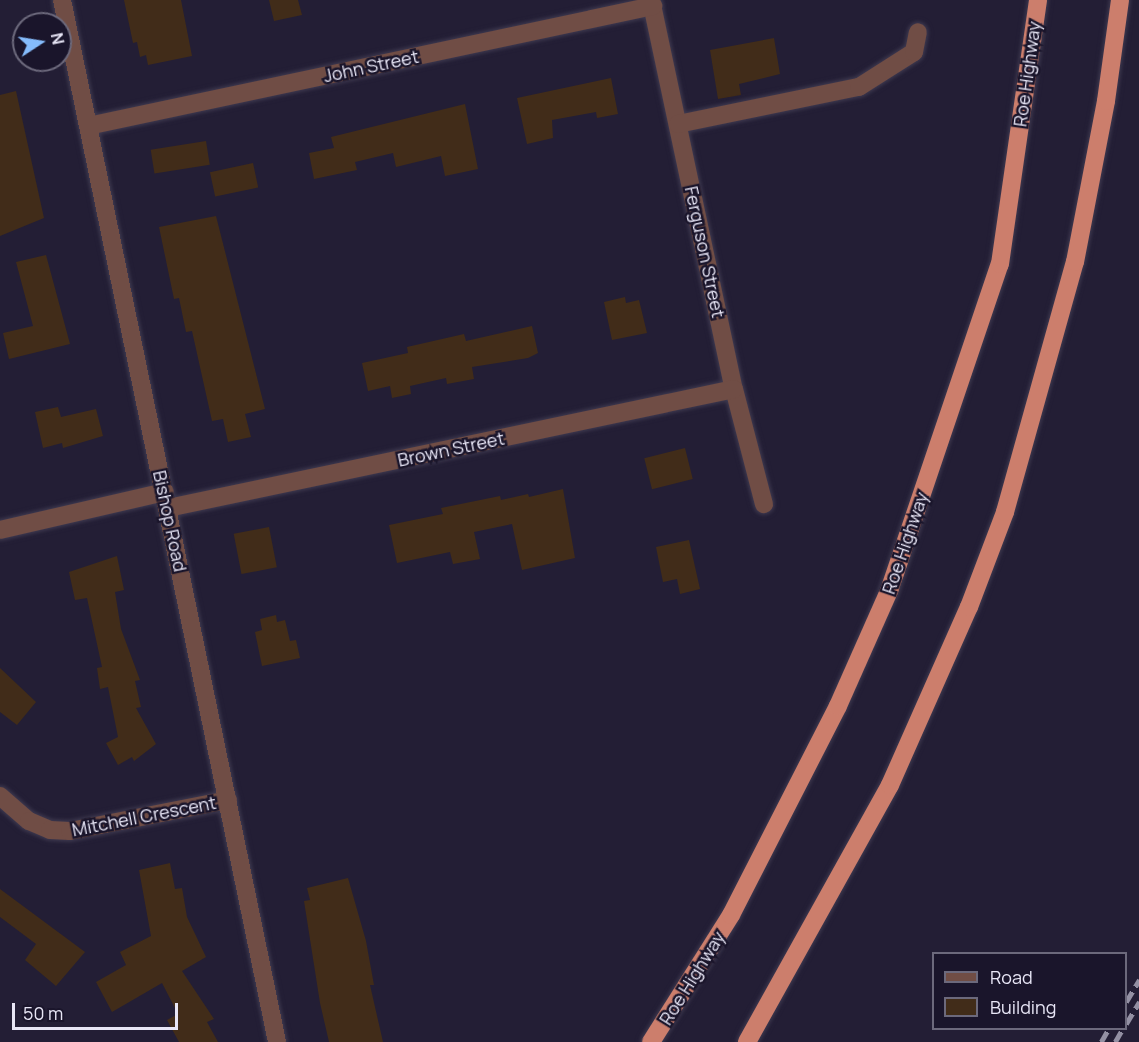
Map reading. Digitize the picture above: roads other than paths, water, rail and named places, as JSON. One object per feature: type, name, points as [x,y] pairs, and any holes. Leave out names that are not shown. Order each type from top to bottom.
[{"type":"highway","name":"Roe Highway","points":[[651,1042],[731,915],[838,705],[889,591],[1000,264],[1038,0]]},
{"type":"highway","points":[[747,1042],[890,785],[969,607],[1005,512],[1075,262],[1106,100],[1120,0]]},
{"type":"street","name":"Bishop Road","points":[[62,0],[277,1042]]},
{"type":"street","name":"John Street","points":[[88,126],[652,3]]},
{"type":"street","name":"Ferguson Street","points":[[652,3],[734,389],[764,504]]},
{"type":"street","points":[[678,124],[859,87],[914,52],[918,32]]},
{"type":"street","name":"Brown Street","points":[[0,530],[166,500],[734,389]]},
{"type":"street","name":"Mitchell Crescent","points":[[0,796],[29,821],[50,830],[70,831],[228,800]]},
{"type":"railway","points":[[1127,1000],[1139,980]]},
{"type":"railway","points":[[1127,1022],[1139,1002]]},
{"type":"railway","points":[[1101,1042],[1108,1030]]},
{"type":"railway","points":[[1115,1042],[1122,1030]]}]
